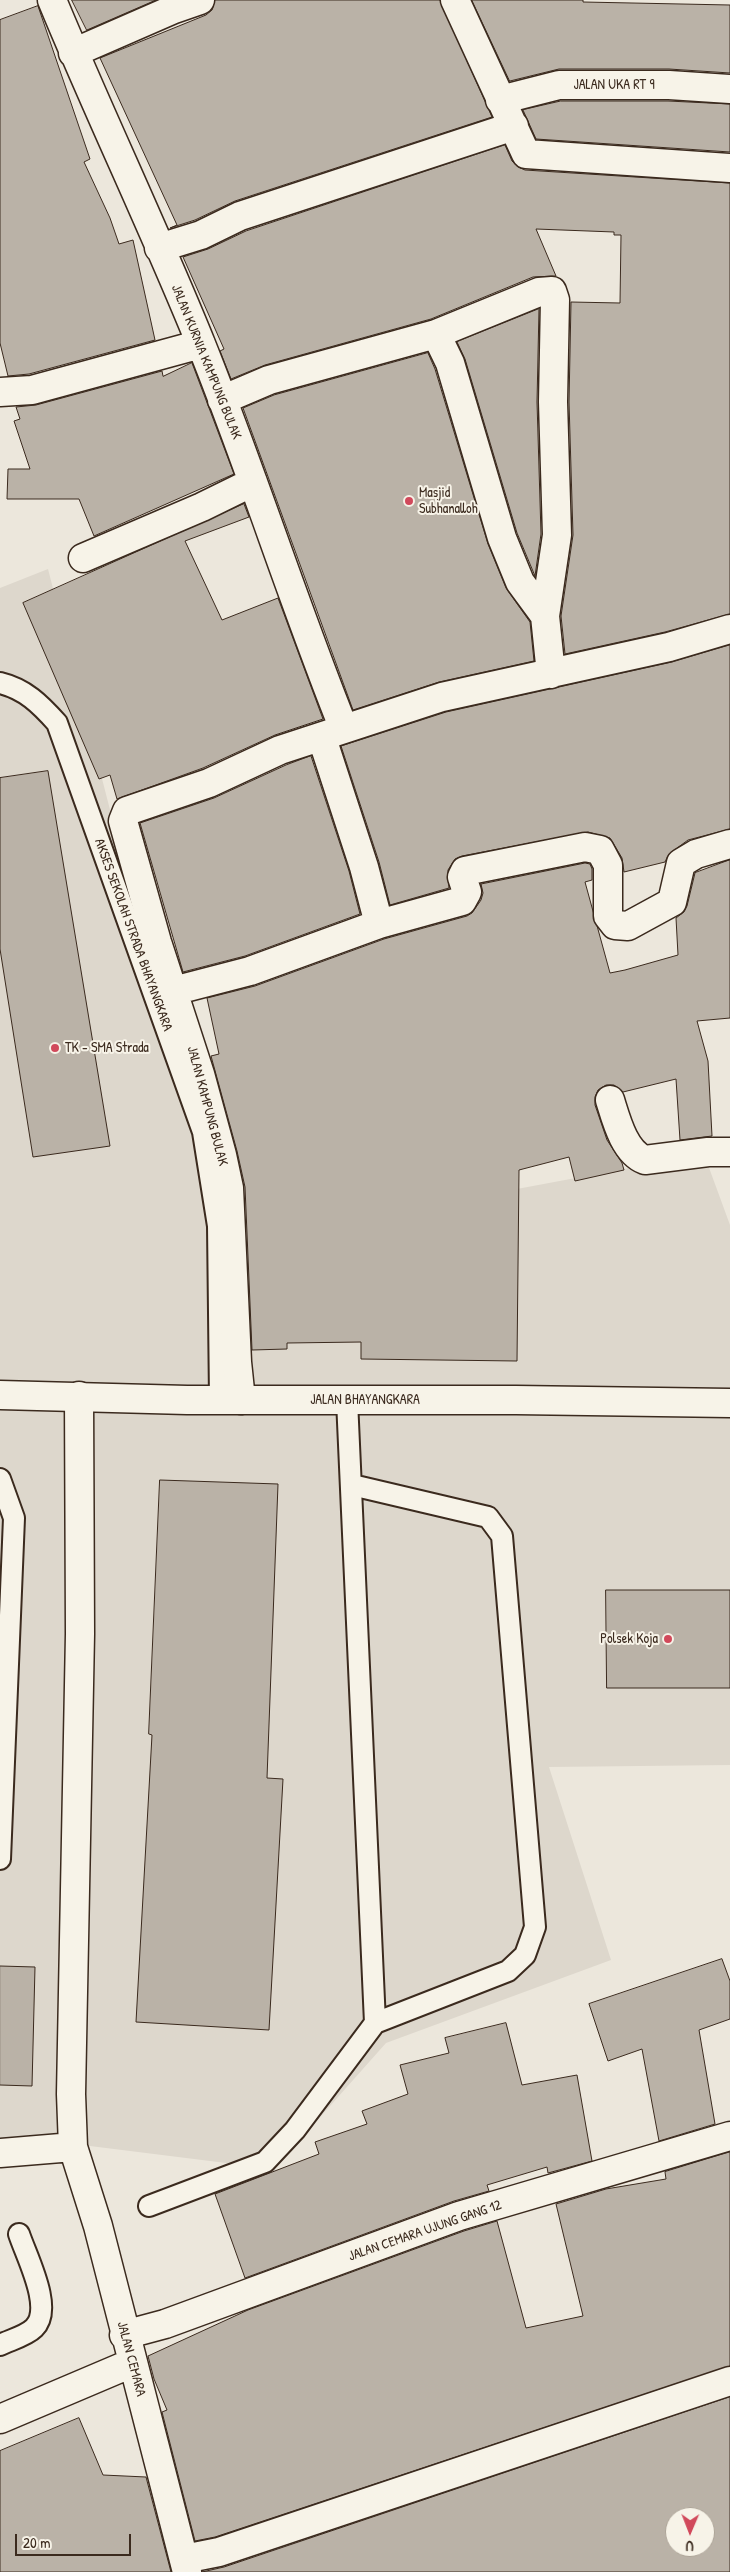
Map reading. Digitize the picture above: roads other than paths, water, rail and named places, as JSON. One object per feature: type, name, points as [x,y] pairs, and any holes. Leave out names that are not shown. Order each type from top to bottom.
[{"type":"street","name":"JALAN KURNIA KAMPUNG BULAK","points":[[52,0],[73,54],[201,344],[253,482],[313,652],[379,924]]},
{"type":"street","points":[[73,54],[174,9],[200,0]]},
{"type":"street","points":[[455,0],[526,154],[730,168]]},
{"type":"street","name":"JALAN UKA RT 9","points":[[500,100],[558,84],[669,85],[730,89]]},
{"type":"street","points":[[159,248],[201,235],[240,216],[514,126]]},
{"type":"street","points":[[222,400],[278,377],[436,334],[539,292],[552,291],[555,300],[553,402],[557,535],[545,616],[551,674]]},
{"type":"street","points":[[436,334],[450,363],[502,538],[520,582],[545,616]]},
{"type":"street","points":[[0,392],[32,390],[201,344]]},
{"type":"street","points":[[83,558],[202,507],[253,482]]},
{"type":"street","points":[[333,734],[442,697],[669,647],[730,629]]},
{"type":"street","name":"JALAN KAMPUNG BULAK","points":[[230,1400],[236,1362],[229,1188],[200,1074],[173,991],[123,821],[127,811],[209,783],[280,750],[333,734]]},
{"type":"street","points":[[173,991],[250,971],[379,924],[462,901],[467,892],[462,877],[465,870],[585,847],[600,850],[608,865],[608,916],[615,925],[628,926],[672,902],[681,863],[696,854],[730,844]]},
{"type":"street","points":[[610,1100],[625,1139],[638,1158],[645,1160],[708,1152],[730,1152]]},
{"type":"street","name":"JALAN BHAYANGKARA","points":[[0,1395],[230,1400],[730,1403]]},
{"type":"street","name":"JALAN CEMARA","points":[[79,1396],[80,1634],[71,2084],[73,2147],[98,2226],[124,2335],[185,2566]]},
{"type":"street","name":"JALAN CEMARA UJUNG GANG 12","points":[[124,2335],[165,2324],[460,2216],[730,2136]]},
{"type":"street","points":[[0,2153],[73,2147]]},
{"type":"street","points":[[0,2419],[132,2363]]},
{"type":"street","points":[[185,2566],[219,2552],[730,2381]]},
{"type":"lane","name":"AKSES SEKOLAH STRADA BHAYANGKARA","points":[[0,683],[13,686],[37,700],[57,723],[203,1132],[218,1226],[230,1400]]},
{"type":"lane","points":[[347,1400],[375,2023]]},
{"type":"lane","points":[[0,1480],[14,1518],[0,1859]]},
{"type":"lane","points":[[149,2206],[265,2162],[295,2130],[375,2023],[508,1971],[525,1955],[535,1927],[502,1536],[488,1517],[352,1485]]},
{"type":"lane","points":[[0,2345],[33,2329],[42,2318],[43,2302],[19,2234]]},
{"type":"place","name":"Masjid Subhanalloh","points":[[409,501]]},
{"type":"place","name":"TK - SMA Strada","points":[[55,1048]]},
{"type":"place","name":"Polsek Koja","points":[[668,1639]]}]
